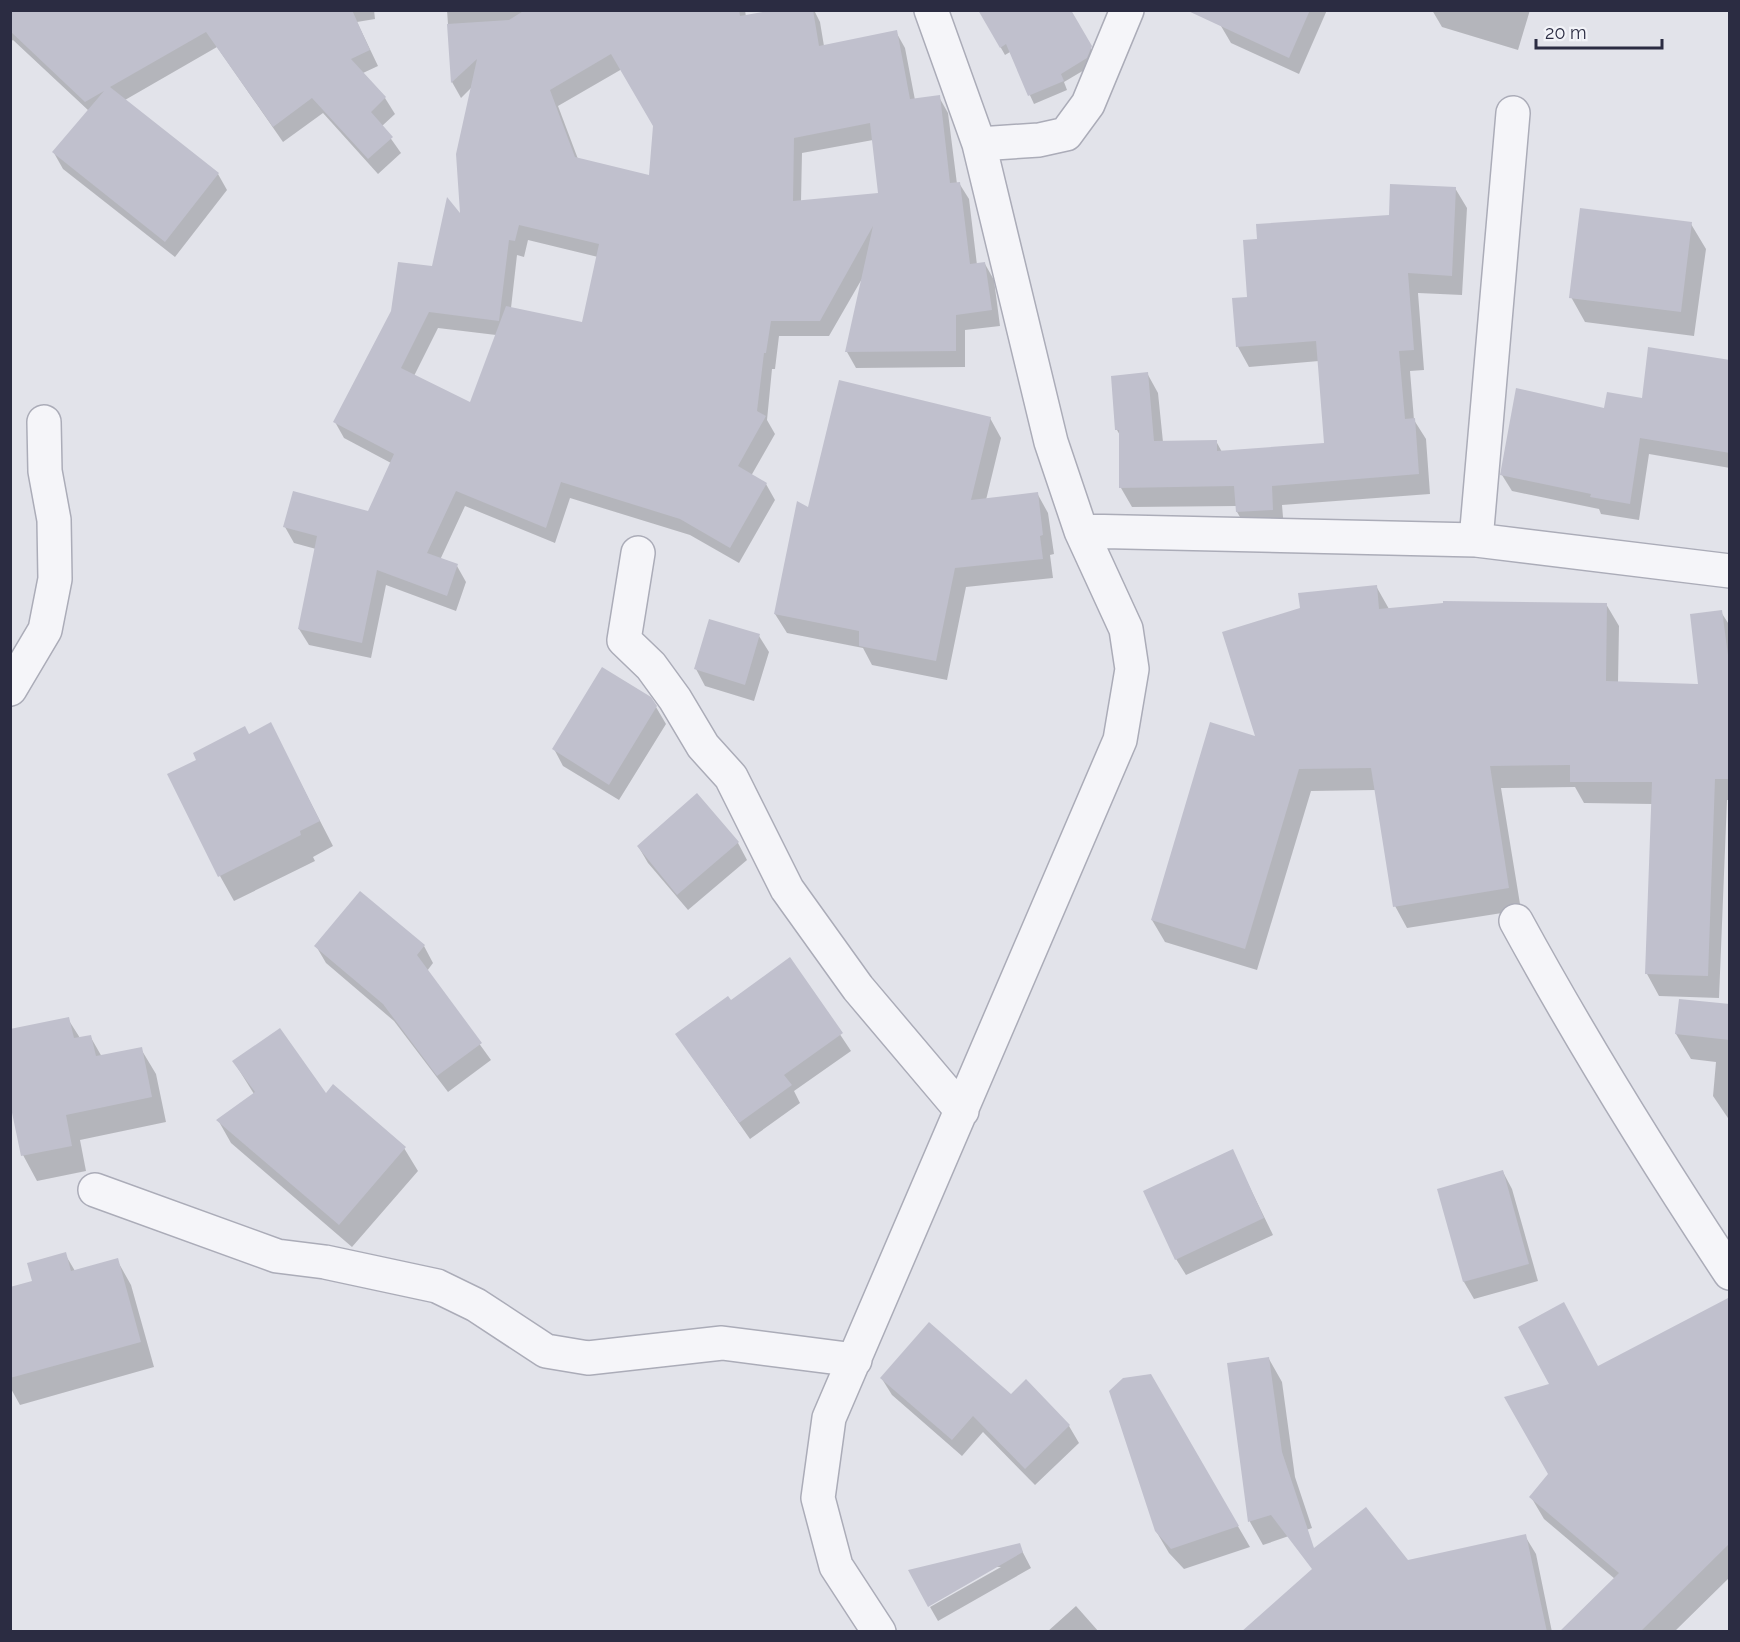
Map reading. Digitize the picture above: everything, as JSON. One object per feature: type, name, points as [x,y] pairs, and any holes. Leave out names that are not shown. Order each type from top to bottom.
[{"type":"street","points":[[879,1632],[836,1566],[818,1498],[829,1418],[1120,740],[1132,669],[1126,629],[1081,531],[1051,442],[979,144],[931,10]]},
{"type":"street","points":[[979,144],[1039,140],[1066,134],[1088,104],[1127,10]]},
{"type":"street","points":[[1476,540],[1514,113]]},
{"type":"street","points":[[10,688],[45,630],[55,579],[54,520],[45,471],[44,422]]},
{"type":"street","points":[[1081,531],[1476,540],[1730,571]]},
{"type":"street","points":[[638,553],[624,640],[651,666],[675,699],[703,746],[731,777],[787,889],[858,988],[962,1111]]},
{"type":"street","points":[[1516,921],[1584,1044],[1651,1154],[1730,1274]]},
{"type":"street","points":[[95,1190],[277,1256],[325,1262],[437,1286],[476,1305],[546,1352],[588,1358],[722,1343],[855,1360]]},
{"type":"building","points":[[10,10],[352,10],[370,50],[351,59],[386,97],[371,112],[393,137],[368,159],[312,98],[273,127],[206,32],[110,87],[219,173],[165,242],[52,152],[104,91],[85,102],[10,31]]},
{"type":"building","points":[[525,10],[739,10],[740,16],[773,10],[813,10],[819,46],[897,30],[910,99],[940,95],[950,183],[960,182],[970,264],[985,262],[992,310],[956,315],[956,351],[845,352],[873,226],[820,321],[771,321],[766,353],[764,353],[757,411],[766,416],[738,466],[767,483],[730,548],[680,519],[561,482],[546,528],[456,491],[427,553],[458,564],[447,596],[377,570],[362,643],[298,629],[317,536],[283,527],[293,491],[368,511],[394,454],[333,422],[391,311],[398,262],[432,266],[447,197],[460,213],[456,154],[477,59],[451,83],[447,24],[509,20]],"holes":[[[611,54],[653,126],[649,175],[575,157],[550,90]],[[870,123],[878,193],[793,201],[794,138]],[[519,225],[599,244],[582,322],[506,306],[470,402],[401,368],[429,312],[499,321],[509,240],[515,241]]]},
{"type":"building","points":[[978,10],[1071,10],[1092,46],[1087,58],[1061,74],[1064,81],[1028,96],[1006,44],[1000,48]]},
{"type":"building","points":[[1186,10],[1310,10],[1289,58]]},
{"type":"building","points":[[1390,184],[1456,187],[1452,276],[1408,273],[1414,350],[1399,351],[1405,419],[1415,418],[1419,474],[1272,486],[1273,510],[1236,512],[1234,486],[1119,488],[1119,430],[1115,430],[1111,376],[1148,372],[1154,441],[1217,440],[1217,451],[1324,443],[1316,341],[1236,347],[1232,298],[1247,297],[1243,240],[1257,239],[1256,224],[1389,215]]},
{"type":"building","points":[[1580,208],[1692,222],[1681,312],[1569,298]]},
{"type":"building","points":[[1648,347],[1730,360],[1730,453],[1640,438],[1630,504],[1590,497],[1591,494],[1500,475],[1516,388],[1604,408],[1607,392],[1642,398]]},
{"type":"building","points":[[839,380],[991,417],[971,500],[1038,492],[1043,559],[955,568],[936,661],[859,646],[859,631],[774,614],[797,501],[808,507]]},
{"type":"building","points":[[1377,585],[1379,609],[1443,603],[1443,601],[1607,603],[1606,681],[1698,684],[1690,614],[1722,610],[1730,670],[1730,779],[1715,779],[1708,976],[1645,974],[1652,782],[1570,782],[1570,765],[1490,766],[1509,888],[1393,907],[1371,768],[1299,769],[1245,949],[1151,920],[1210,722],[1255,736],[1222,632],[1300,608],[1298,593]]},
{"type":"building","points":[[709,619],[760,634],[745,685],[694,669]]},
{"type":"building","points":[[602,667],[651,697],[657,706],[609,785],[552,749]]},
{"type":"building","points":[[271,722],[320,821],[300,831],[301,835],[218,877],[167,774],[196,760],[193,753],[245,726],[249,734]]},
{"type":"building","points":[[697,793],[739,842],[677,895],[637,846]]},
{"type":"building","points":[[360,891],[425,945],[417,955],[482,1043],[437,1076],[383,1004],[314,946]]},
{"type":"building","points":[[790,957],[843,1033],[784,1075],[792,1085],[739,1123],[675,1034],[728,996],[731,1000]]},
{"type":"building","points":[[1679,999],[1730,1004],[1730,1040],[1675,1034]]},
{"type":"building","points":[[69,1017],[74,1038],[91,1035],[96,1056],[142,1047],[152,1097],[66,1115],[72,1146],[21,1156],[10,1103],[10,1029]]},
{"type":"building","points":[[280,1028],[326,1093],[333,1084],[406,1147],[339,1225],[216,1120],[255,1092],[232,1061]]},
{"type":"building","points":[[1233,1149],[1264,1218],[1175,1260],[1143,1191]]},
{"type":"building","points":[[1503,1170],[1529,1264],[1463,1282],[1437,1189]]},
{"type":"building","points":[[66,1252],[71,1271],[118,1258],[141,1342],[10,1378],[10,1287],[32,1281],[27,1263]]},
{"type":"building","points":[[1730,1297],[1730,1543],[1640,1632],[1559,1632],[1619,1573],[1529,1497],[1548,1474],[1504,1397],[1549,1384],[1518,1327],[1564,1302],[1598,1366]]},
{"type":"building","points":[[929,1322],[1011,1394],[1026,1379],[1070,1425],[1025,1469],[973,1416],[952,1440],[880,1378]]},
{"type":"building","points":[[1269,1357],[1282,1452],[1314,1548],[1366,1507],[1408,1560],[1526,1534],[1547,1632],[1241,1632],[1312,1569],[1271,1515],[1248,1522],[1227,1363]]},
{"type":"building","points":[[1151,1374],[1239,1526],[1171,1549],[1155,1531],[1109,1391],[1123,1378]]},
{"type":"building","points":[[1020,1543],[1023,1552],[928,1607],[908,1570]]}]
